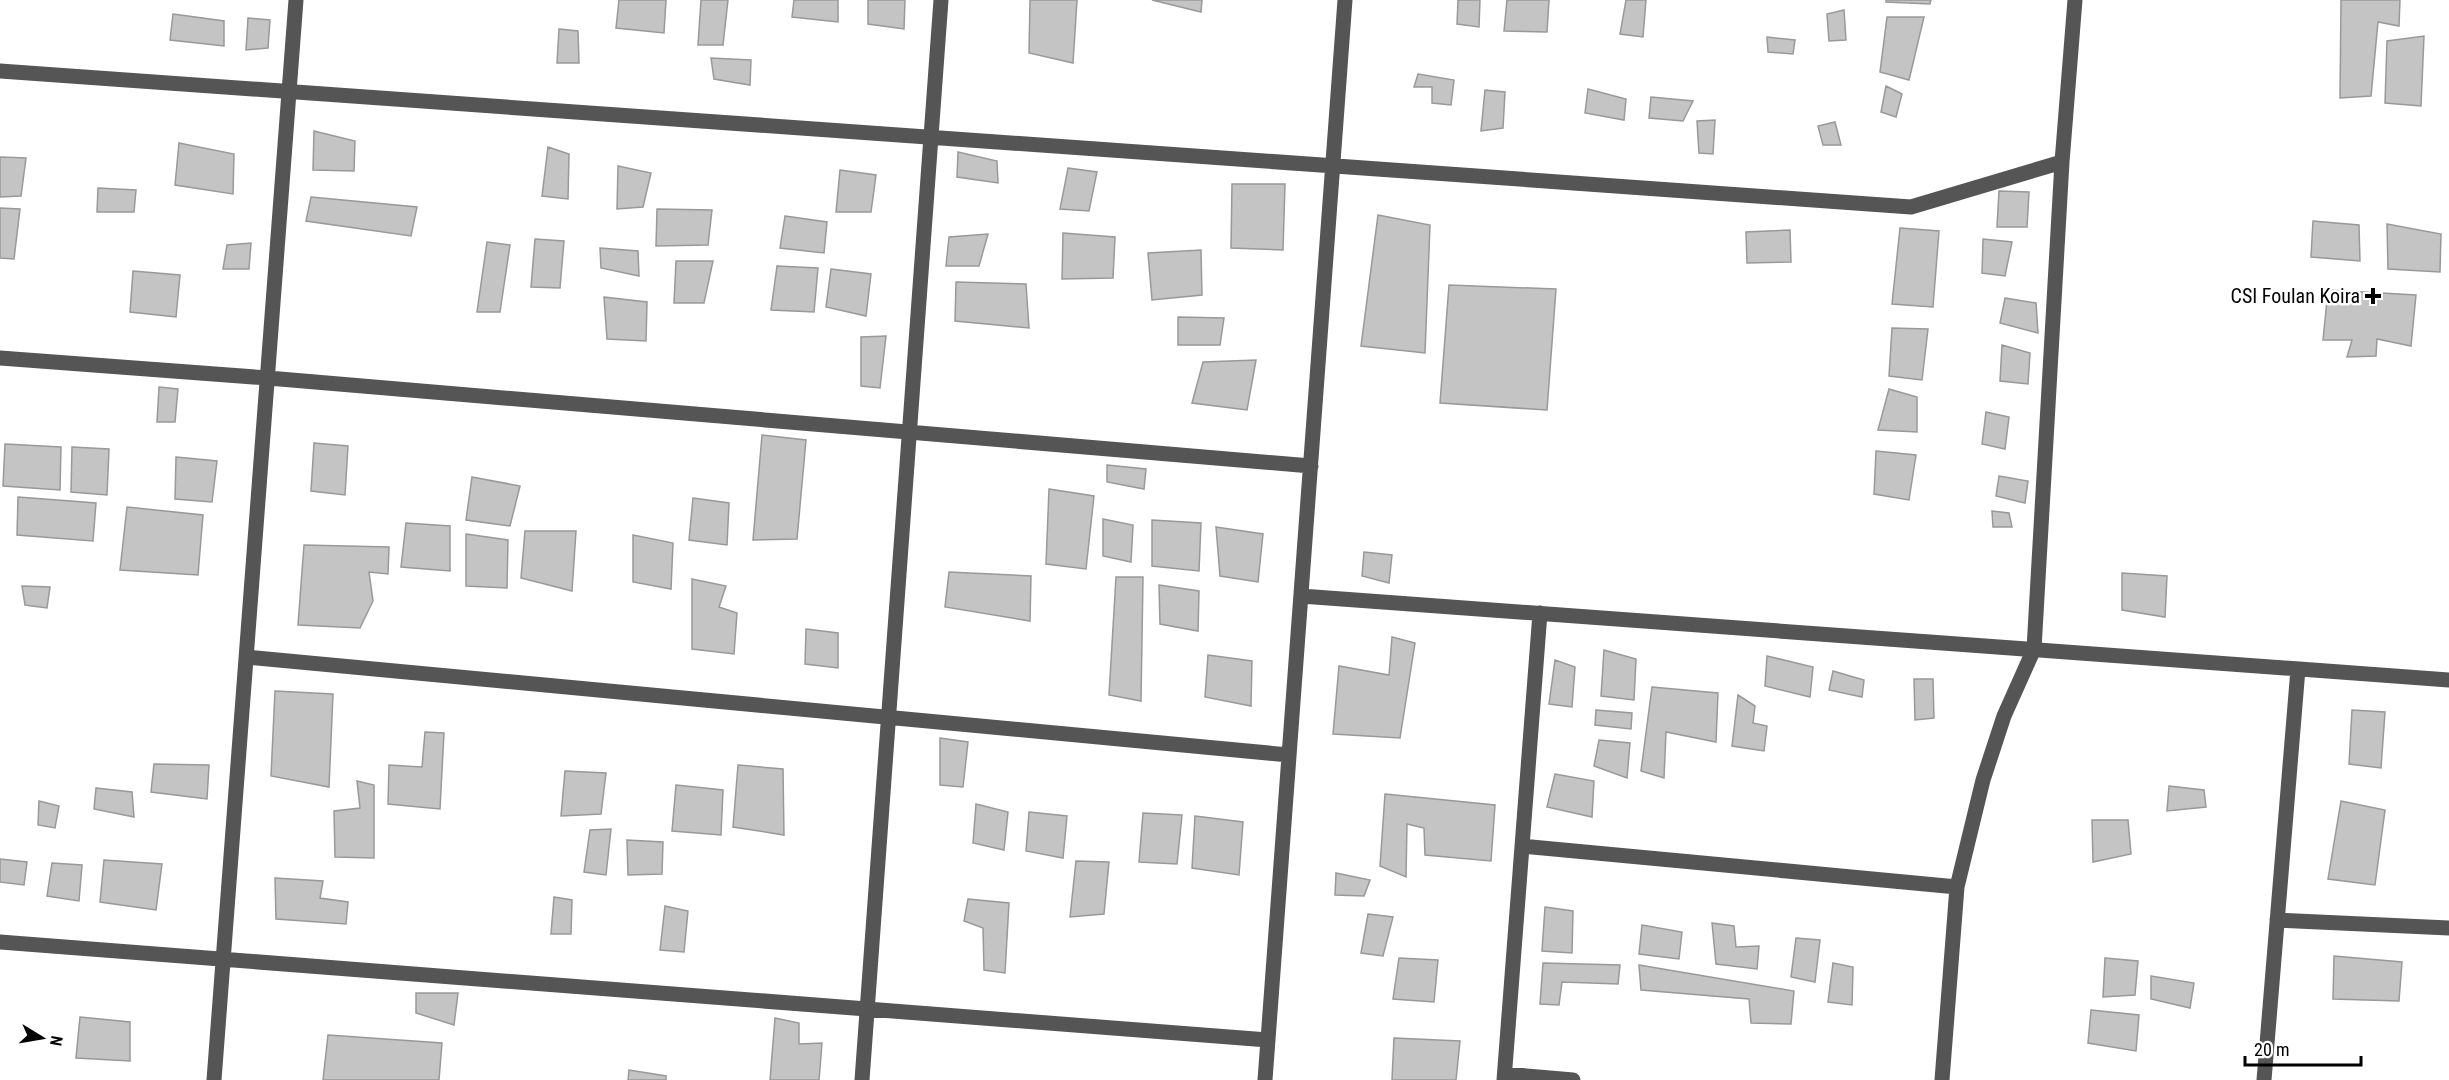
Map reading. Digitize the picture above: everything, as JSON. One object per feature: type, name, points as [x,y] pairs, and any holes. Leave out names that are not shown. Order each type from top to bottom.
[{"type":"street","points":[[214,1080],[296,0]]},
{"type":"street","points":[[862,1080],[941,0]]},
{"type":"street","points":[[1265,1080],[1345,0]]},
{"type":"street","points":[[1942,1080],[1957,887],[1983,780],[2004,716],[2034,649],[2062,162],[2075,0]]},
{"type":"street","points":[[0,70],[1911,207],[2062,162]]},
{"type":"street","points":[[0,358],[268,378],[1311,466]]},
{"type":"street","points":[[1301,596],[2449,680]]},
{"type":"street","points":[[1540,613],[1504,1077],[1573,1080]]},
{"type":"street","points":[[247,657],[1289,755]]},
{"type":"street","points":[[2264,1080],[2298,669]]},
{"type":"street","points":[[1522,846],[1957,887]]},
{"type":"street","points":[[2277,920],[2449,928]]},
{"type":"street","points":[[0,942],[1268,1041]]},
{"type":"building","points":[[619,0],[666,0],[664,33],[616,28]]},
{"type":"building","points":[[701,0],[728,0],[723,45],[698,45]]},
{"type":"building","points":[[794,0],[838,0],[838,22],[792,17]]},
{"type":"building","points":[[868,0],[905,0],[904,29],[868,24]]},
{"type":"building","points":[[1030,0],[1077,0],[1073,63],[1029,53]]},
{"type":"building","points":[[1152,0],[1202,0],[1201,12]]},
{"type":"building","points":[[1458,0],[1480,0],[1479,27],[1457,24]]},
{"type":"building","points":[[1507,0],[1549,0],[1547,32],[1504,31]]},
{"type":"building","points":[[1626,0],[1646,0],[1643,37],[1620,34]]},
{"type":"building","points":[[1886,0],[1931,0],[1930,4],[1886,2]]},
{"type":"building","points":[[2341,0],[2400,0],[2399,26],[2378,22],[2371,96],[2340,98]]},
{"type":"building","points":[[1844,10],[1846,40],[1829,41],[1827,14]]},
{"type":"building","points":[[173,14],[224,21],[224,46],[170,40]]},
{"type":"building","points":[[1887,17],[1924,17],[1909,80],[1880,72]]},
{"type":"building","points":[[248,18],[270,20],[268,48],[246,50]]},
{"type":"building","points":[[559,29],[578,31],[579,63],[557,63]]},
{"type":"building","points":[[2424,36],[2421,106],[2385,103],[2387,41]]},
{"type":"building","points":[[1767,37],[1795,40],[1793,54],[1768,52]]},
{"type":"building","points":[[711,58],[751,60],[750,85],[714,79]]},
{"type":"building","points":[[1418,74],[1454,80],[1451,105],[1432,103],[1432,87],[1414,87]]},
{"type":"building","points":[[1886,86],[1902,94],[1896,117],[1881,112]]},
{"type":"building","points":[[1588,89],[1626,99],[1624,120],[1585,113]]},
{"type":"building","points":[[1485,90],[1505,92],[1503,128],[1481,131]]},
{"type":"building","points":[[1651,97],[1693,101],[1683,121],[1649,118]]},
{"type":"building","points":[[1715,120],[1713,154],[1699,153],[1697,121]]},
{"type":"building","points":[[1835,122],[1841,145],[1823,145],[1818,126]]},
{"type":"building","points":[[314,131],[355,141],[354,171],[313,170]]},
{"type":"building","points":[[179,143],[234,154],[233,194],[175,185]]},
{"type":"building","points":[[548,147],[569,154],[568,199],[542,196]]},
{"type":"building","points":[[958,152],[997,161],[998,183],[957,177]]},
{"type":"building","points":[[0,157],[26,158],[21,196],[0,197]]},
{"type":"building","points":[[618,166],[651,173],[643,207],[617,209]]},
{"type":"building","points":[[1068,168],[1097,172],[1089,211],[1060,209]]},
{"type":"building","points":[[840,170],[876,175],[871,212],[836,212]]},
{"type":"building","points":[[1232,184],[1285,184],[1283,250],[1231,248]]},
{"type":"building","points":[[98,188],[136,190],[134,212],[97,212]]},
{"type":"building","points":[[1999,191],[2029,192],[2027,227],[1997,227]]},
{"type":"building","points":[[311,197],[417,207],[411,236],[306,221]]},
{"type":"building","points":[[0,208],[20,209],[14,259],[0,258]]},
{"type":"building","points":[[657,209],[712,210],[708,245],[656,246]]},
{"type":"building","points":[[1378,215],[1430,225],[1425,353],[1361,346]]},
{"type":"building","points":[[785,216],[827,222],[824,253],[780,248]]},
{"type":"building","points":[[2313,221],[2359,225],[2360,261],[2311,257]]},
{"type":"building","points":[[2387,224],[2441,234],[2440,272],[2388,269]]},
{"type":"building","points":[[1900,228],[1939,231],[1933,307],[1892,304]]},
{"type":"building","points":[[1790,230],[1791,262],[1747,263],[1746,232]]},
{"type":"building","points":[[1063,233],[1115,237],[1113,278],[1062,279]]},
{"type":"building","points":[[988,234],[979,266],[946,266],[949,237]]},
{"type":"building","points":[[535,239],[564,241],[560,288],[531,287]]},
{"type":"building","points":[[1983,239],[2012,242],[2005,276],[1982,273]]},
{"type":"building","points":[[487,242],[510,245],[500,312],[477,312]]},
{"type":"building","points":[[251,243],[249,269],[223,269],[227,245]]},
{"type":"building","points":[[600,248],[638,251],[639,276],[601,268]]},
{"type":"building","points":[[1201,250],[1202,295],[1152,300],[1148,253]]},
{"type":"building","points":[[676,261],[713,261],[704,303],[674,303]]},
{"type":"building","points":[[777,266],[818,268],[814,312],[771,310]]},
{"type":"building","points":[[831,269],[871,274],[866,316],[826,307]]},
{"type":"building","points":[[133,271],[180,275],[176,317],[130,312]]},
{"type":"building","points":[[956,282],[1026,284],[1029,328],[955,321]]},
{"type":"building","points":[[1449,285],[1556,289],[1547,410],[1440,403]]},
{"type":"building","points":[[2328,290],[2416,295],[2411,346],[2377,339],[2376,356],[2347,357],[2352,340],[2323,340]]},
{"type":"building","points":[[604,297],[647,302],[646,341],[607,339]]},
{"type":"building","points":[[2005,298],[2036,303],[2038,333],[2000,323]]},
{"type":"building","points":[[1178,317],[1224,318],[1220,345],[1178,345]]},
{"type":"building","points":[[1892,328],[1928,329],[1922,380],[1889,376]]},
{"type":"building","points":[[886,336],[880,388],[861,386],[861,337]]},
{"type":"building","points":[[2002,345],[2030,353],[2028,384],[2000,381]]},
{"type":"building","points":[[1256,360],[1247,410],[1192,403],[1203,362]]},
{"type":"building","points":[[159,387],[178,389],[175,422],[157,422]]},
{"type":"building","points":[[1889,389],[1917,397],[1917,432],[1878,430]]},
{"type":"building","points":[[1986,412],[2009,417],[2005,449],[1982,444]]},
{"type":"building","points":[[762,435],[806,440],[797,539],[753,540]]},
{"type":"building","points":[[314,443],[348,446],[345,495],[311,491]]},
{"type":"building","points":[[5,444],[61,447],[60,490],[3,486]]},
{"type":"building","points":[[72,447],[109,449],[107,495],[71,492]]},
{"type":"building","points":[[1876,451],[1916,455],[1909,500],[1874,494]]},
{"type":"building","points":[[176,457],[217,461],[212,502],[175,499]]},
{"type":"building","points":[[1107,465],[1146,469],[1144,489],[1107,482]]},
{"type":"building","points":[[1999,476],[2028,481],[2025,503],[1996,496]]},
{"type":"building","points":[[472,477],[520,486],[510,526],[466,520]]},
{"type":"building","points":[[1049,489],[1094,496],[1086,569],[1046,564]]},
{"type":"building","points":[[18,497],[96,503],[93,541],[17,535]]},
{"type":"building","points":[[693,498],[729,503],[727,545],[689,540]]},
{"type":"building","points":[[127,507],[203,515],[198,575],[120,570]]},
{"type":"building","points":[[1992,511],[2009,513],[2012,527],[1993,527]]},
{"type":"building","points":[[1103,519],[1133,525],[1131,562],[1103,556]]},
{"type":"building","points":[[1152,520],[1201,523],[1199,571],[1152,566]]},
{"type":"building","points":[[406,523],[450,526],[450,571],[401,567]]},
{"type":"building","points":[[1216,527],[1263,534],[1258,582],[1220,576]]},
{"type":"building","points":[[525,531],[576,531],[572,591],[521,578]]},
{"type":"building","points":[[466,534],[508,540],[507,588],[466,586]]},
{"type":"building","points":[[633,535],[673,543],[671,589],[633,582]]},
{"type":"building","points":[[304,545],[389,547],[388,574],[369,572],[373,601],[360,628],[298,625]]},
{"type":"building","points":[[1364,552],[1392,555],[1389,583],[1362,576]]},
{"type":"building","points":[[949,572],[1031,576],[1030,621],[945,607]]},
{"type":"building","points":[[2122,573],[2167,576],[2165,617],[2122,610]]},
{"type":"building","points":[[1116,577],[1143,577],[1141,701],[1109,695]]},
{"type":"building","points":[[692,579],[726,586],[719,607],[737,613],[734,654],[692,649]]},
{"type":"building","points":[[1159,585],[1199,591],[1198,631],[1160,624]]},
{"type":"building","points":[[22,586],[50,587],[47,608],[25,605]]},
{"type":"building","points":[[806,629],[838,633],[838,668],[805,664]]},
{"type":"building","points":[[1392,637],[1415,643],[1400,738],[1333,734],[1339,666],[1389,675]]},
{"type":"building","points":[[1604,650],[1636,659],[1634,700],[1601,696]]},
{"type":"building","points":[[1208,655],[1252,661],[1251,706],[1205,697]]},
{"type":"building","points":[[1767,656],[1813,667],[1810,697],[1765,686]]},
{"type":"building","points":[[1555,660],[1575,667],[1572,707],[1549,704]]},
{"type":"building","points":[[1833,671],[1864,680],[1862,697],[1829,690]]},
{"type":"building","points":[[1914,679],[1933,679],[1934,718],[1915,720]]},
{"type":"building","points":[[1652,687],[1718,693],[1716,742],[1666,732],[1664,778],[1641,771]]},
{"type":"building","points":[[275,691],[333,694],[329,787],[271,776]]},
{"type":"building","points":[[1738,695],[1755,706],[1753,723],[1767,726],[1764,751],[1732,746]]},
{"type":"building","points":[[1596,710],[1632,713],[1631,729],[1595,725]]},
{"type":"building","points":[[2352,710],[2385,712],[2381,768],[2349,764]]},
{"type":"building","points":[[425,732],[444,733],[440,809],[388,804],[389,765],[422,767]]},
{"type":"building","points":[[940,738],[968,742],[963,787],[940,785]]},
{"type":"building","points":[[1599,740],[1630,743],[1627,778],[1594,766]]},
{"type":"building","points":[[154,764],[209,765],[207,799],[151,792]]},
{"type":"building","points":[[738,765],[783,769],[784,835],[733,827]]},
{"type":"building","points":[[565,771],[606,773],[601,814],[561,816]]},
{"type":"building","points":[[1555,774],[1594,781],[1592,817],[1547,807]]},
{"type":"building","points":[[357,781],[374,785],[374,858],[335,857],[334,811],[360,808]]},
{"type":"building","points":[[676,785],[723,790],[721,835],[672,831]]},
{"type":"building","points":[[2169,786],[2204,790],[2206,807],[2167,811]]},
{"type":"building","points":[[96,788],[132,792],[134,817],[94,809]]},
{"type":"building","points":[[1385,794],[1495,805],[1491,861],[1425,855],[1424,828],[1407,824],[1406,877],[1380,866]]},
{"type":"building","points":[[39,801],[59,806],[55,828],[38,825]]},
{"type":"building","points":[[2341,801],[2385,810],[2375,885],[2328,879]]},
{"type":"building","points":[[976,804],[1008,812],[1004,850],[973,843]]},
{"type":"building","points":[[1029,812],[1067,816],[1063,858],[1026,851]]},
{"type":"building","points":[[1143,813],[1182,815],[1177,864],[1139,862]]},
{"type":"building","points":[[1195,816],[1243,822],[1239,875],[1192,868]]},
{"type":"building","points":[[2092,820],[2128,820],[2131,854],[2093,862]]},
{"type":"building","points":[[611,829],[606,875],[584,872],[590,830]]},
{"type":"building","points":[[627,840],[663,842],[662,874],[628,875]]},
{"type":"building","points":[[0,859],[27,862],[24,885],[0,882]]},
{"type":"building","points":[[104,860],[162,864],[156,910],[100,902]]},
{"type":"building","points":[[1076,861],[1109,862],[1104,914],[1070,917]]},
{"type":"building","points":[[52,863],[82,865],[79,901],[47,896]]},
{"type":"building","points":[[1336,873],[1370,880],[1364,896],[1335,895]]},
{"type":"building","points":[[275,878],[323,881],[320,898],[348,902],[346,924],[276,919]]},
{"type":"building","points":[[554,897],[572,900],[571,934],[551,934]]},
{"type":"building","points":[[968,899],[1009,903],[1005,973],[984,970],[983,928],[964,921]]},
{"type":"building","points":[[665,906],[688,911],[684,952],[660,950]]},
{"type":"building","points":[[1545,907],[1573,911],[1572,953],[1542,951]]},
{"type":"building","points":[[1368,914],[1393,917],[1383,956],[1361,953]]},
{"type":"building","points":[[1712,923],[1734,926],[1736,947],[1759,946],[1757,969],[1716,964]]},
{"type":"building","points":[[1642,925],[1682,932],[1679,959],[1639,954]]},
{"type":"building","points":[[1796,938],[1820,940],[1815,982],[1791,977]]},
{"type":"building","points":[[2334,956],[2402,962],[2399,1001],[2333,999]]},
{"type":"building","points":[[1399,958],[1438,960],[1434,1002],[1393,999]]},
{"type":"building","points":[[2105,958],[2138,961],[2135,995],[2103,997]]},
{"type":"building","points":[[1543,963],[1620,965],[1618,984],[1562,982],[1559,1005],[1540,1004]]},
{"type":"building","points":[[1833,963],[1853,967],[1852,1005],[1828,1002]]},
{"type":"building","points":[[1639,965],[1794,991],[1791,1024],[1751,1023],[1749,999],[1641,990]]},
{"type":"building","points":[[2151,976],[2194,983],[2190,1008],[2151,999]]},
{"type":"building","points":[[416,993],[458,993],[454,1025],[416,1013]]},
{"type":"building","points":[[2091,1010],[2139,1015],[2136,1051],[2088,1043]]},
{"type":"building","points":[[80,1017],[130,1022],[130,1061],[76,1058]]},
{"type":"building","points":[[775,1018],[799,1023],[799,1044],[822,1043],[819,1080],[770,1080]]},
{"type":"building","points":[[328,1035],[442,1043],[439,1080],[323,1080]]},
{"type":"building","points":[[1394,1038],[1460,1041],[1456,1080],[1392,1080]]},
{"type":"building","points":[[629,1070],[666,1076],[666,1080],[628,1080]]},
{"type":"place","name":"CSI Foulan Koira","points":[[2373,296]]}]
